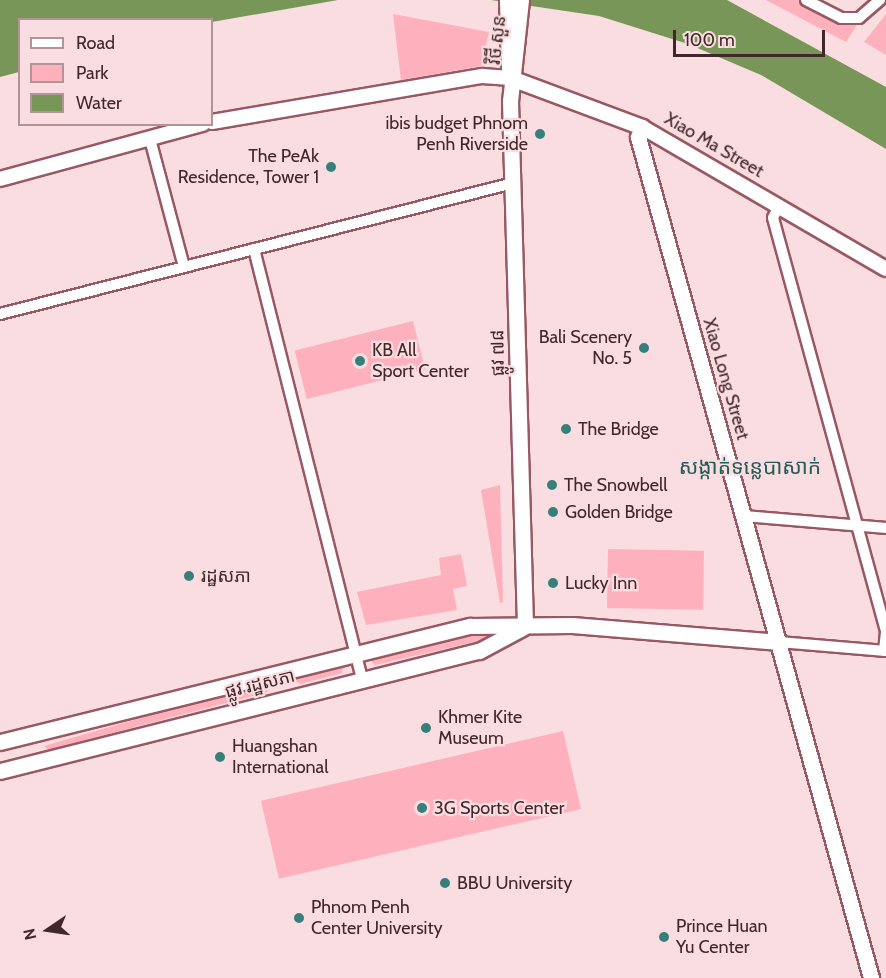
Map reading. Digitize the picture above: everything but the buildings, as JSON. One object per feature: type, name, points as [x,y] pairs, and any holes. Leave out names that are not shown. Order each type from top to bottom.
[{"type":"main road","name":"វិថី សួន","points":[[507,0],[512,43],[511,78]]},
{"type":"main road","name":"វិថី សួន","points":[[512,43],[521,0]]},
{"type":"main road","name":"Xiao Ma Street","points":[[511,78],[642,127]]},
{"type":"main road","name":"ផ្លូវ ៧៨","points":[[511,78],[525,626]]},
{"type":"main road","name":"Xiao Long Street","points":[[642,127],[638,137],[871,978]]},
{"type":"main road","name":"ផ្លូវ រដ្ឋសភា","points":[[0,742],[355,651],[470,626],[525,626],[779,642]]},
{"type":"main road","name":"ផ្លូវ រដ្ឋសភា","points":[[0,771],[362,678],[479,651],[525,626]]},
{"type":"street","points":[[806,0],[841,18],[859,18],[880,0]]},
{"type":"street","points":[[213,122],[482,76],[511,78]]},
{"type":"street","points":[[0,179],[196,126]]},
{"type":"street","name":"Xiao Ma Street","points":[[642,127],[886,269]]},
{"type":"street","points":[[150,139],[184,267]]},
{"type":"street","points":[[0,314],[513,183]]},
{"type":"street","points":[[779,206],[773,218],[886,632],[885,651],[779,642]]},
{"type":"street","points":[[254,249],[362,678]]},
{"type":"street","points":[[744,516],[886,528]]},
{"type":"green space","points":[[766,0],[806,0],[859,22],[846,42]]},
{"type":"green space","points":[[393,14],[489,32],[481,66],[401,80]]},
{"type":"green space","points":[[886,14],[886,55],[864,42]]},
{"type":"green space","name":"KB All Sport Center","points":[[413,321],[425,370],[307,399],[295,351]]},
{"type":"green space","points":[[500,485],[503,602],[500,603],[481,490]]},
{"type":"green space","points":[[608,549],[704,551],[703,610],[607,608]]},
{"type":"green space","points":[[461,554],[467,586],[453,589],[457,610],[366,625],[357,592],[441,575],[439,558]]},
{"type":"green space","points":[[492,631],[493,637],[474,642],[375,665],[371,661],[373,656]]},
{"type":"green space","points":[[344,665],[342,673],[300,684],[294,680]]},
{"type":"green space","points":[[265,682],[272,686],[267,692],[48,750],[44,746]]},
{"type":"green space","name":"3G Sports Center","points":[[563,731],[581,809],[279,879],[261,801]]},
{"type":"water","points":[[0,0],[338,0],[213,22],[213,18],[18,18],[18,72],[0,77]]},
{"type":"water","points":[[491,0],[727,0],[886,87],[886,149],[761,75],[688,44],[599,16]]},
{"type":"place","name":"ibis budget Phnom Penh Riverside","points":[[540,134]]},
{"type":"place","name":"The PeAk Residence, Tower 1","points":[[331,167]]},
{"type":"place","name":"Bali Scenery No. 5","points":[[644,348]]},
{"type":"place","name":"KB All Sport Center","points":[[360,361]]},
{"type":"place","name":"The Bridge","points":[[566,429]]},
{"type":"place","name":"The Snowbell","points":[[552,485]]},
{"type":"place","name":"Golden Bridge","points":[[553,512]]},
{"type":"place","name":"រដ្ឋសភា","points":[[189,576]]},
{"type":"place","name":"Lucky Inn","points":[[553,583]]},
{"type":"place","name":"Khmer Kite Museum","points":[[426,728]]},
{"type":"place","name":"Huangshan International","points":[[220,757]]},
{"type":"place","name":"3G Sports Center","points":[[422,808]]},
{"type":"place","name":"BBU University","points":[[445,883]]},
{"type":"place","name":"Phnom Penh Center University","points":[[299,918]]},
{"type":"place","name":"Prince Huan Yu Center","points":[[664,937]]},
{"type":"district","name":"សង្កាត់ទន្លេបាសាក់","points":[[750,467]]}]
